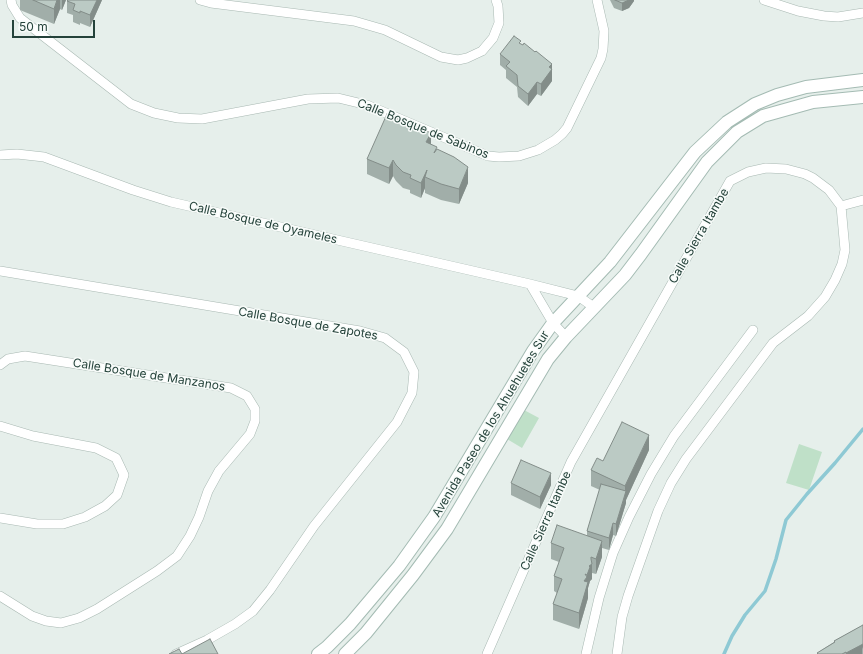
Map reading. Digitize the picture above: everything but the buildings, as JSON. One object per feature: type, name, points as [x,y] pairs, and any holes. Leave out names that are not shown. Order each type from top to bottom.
[{"type":"street","name":"Calle Bosque de Sabinos","points":[[11,0],[12,5],[20,18],[131,104],[154,113],[178,118],[202,119],[308,99],[338,98],[367,105],[488,156],[499,157],[519,156],[538,150],[555,140],[567,128],[601,58],[604,31],[597,0]]},
{"type":"street","points":[[200,0],[354,21],[385,30],[441,57],[458,60],[467,58],[482,51],[493,38],[499,23],[500,14],[496,0]]},
{"type":"street","points":[[764,0],[798,11],[824,16],[852,16],[863,13]]},
{"type":"street","name":"Avenida Paseo de los Ahuehuetes Sur","points":[[318,654],[350,624],[399,566],[434,517],[533,351],[553,323],[610,262],[695,152],[727,122],[755,104],[777,95],[806,87],[863,80]]},
{"type":"street","name":"Avenida Paseo de los Ahuehuetes Sur","points":[[345,654],[366,633],[408,581],[446,529],[548,359],[566,337],[625,275],[708,162],[737,132],[763,116],[813,102],[863,97]]},
{"type":"street","name":"Calle Bosque de Oyameles","points":[[0,155],[17,154],[44,158],[171,202],[578,296]]},
{"type":"street","name":"Calle Sierra Itambe","points":[[487,654],[572,462],[730,181],[748,172],[766,168],[786,168],[813,178],[829,190],[841,206]]},
{"type":"street","points":[[617,654],[622,617],[628,596],[658,511],[671,484],[686,459],[773,343],[817,307],[825,297],[836,280],[845,250],[841,206],[863,200]]},
{"type":"street","name":"Calle Bosque de Zapotes","points":[[0,271],[360,331],[385,338],[404,352],[414,372],[412,393],[397,422],[314,526],[270,590],[253,611],[235,624],[207,640],[176,654]]},
{"type":"street","points":[[530,284],[553,323],[566,337]]},
{"type":"street","points":[[578,296],[595,308]]},
{"type":"street","points":[[586,654],[598,598],[613,553],[651,474],[674,436],[754,330]]},
{"type":"street","name":"Calle Bosque de Manzanos","points":[[0,365],[8,359],[25,356],[231,388],[247,396],[255,409],[255,421],[250,434],[219,471],[208,491],[199,517],[190,536],[177,556],[157,571],[97,609],[79,618],[61,623],[46,621],[32,616],[0,596]]},
{"type":"street","points":[[0,426],[33,436],[96,448],[116,458],[124,475],[116,495],[105,506],[85,517],[63,524],[36,524],[0,518]]},
{"type":"green space","points":[[524,410],[539,418],[522,448],[507,439]]},
{"type":"green space","points":[[799,444],[822,452],[809,490],[786,483]]},
{"type":"waterway","points":[[724,654],[732,636],[745,615],[765,591],[776,559],[786,520],[863,429]]}]
